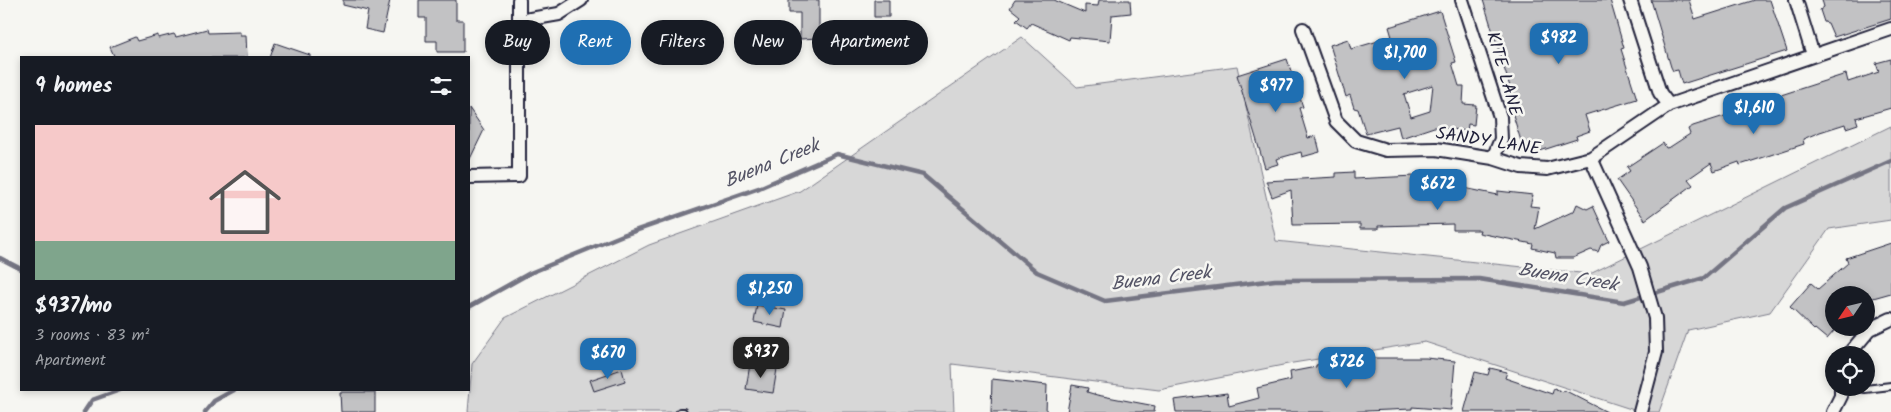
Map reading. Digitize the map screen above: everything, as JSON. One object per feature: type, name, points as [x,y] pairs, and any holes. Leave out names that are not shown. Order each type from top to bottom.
[{"type":"street","points":[[519,0],[519,20]]},
{"type":"street","points":[[525,20],[559,14],[581,0]]},
{"type":"street","name":"KITE LANE","points":[[1462,0],[1500,117],[1500,139],[1493,158]]},
{"type":"street","points":[[1630,0],[1660,94],[1669,106]]},
{"type":"street","points":[[1796,0],[1813,55]]},
{"type":"street","name":"SANDY LANE","points":[[1303,29],[1336,121],[1356,141],[1386,150],[1436,150],[1493,158],[1521,167],[1547,169],[1591,158],[1669,106],[1891,29]]},
{"type":"street","points":[[470,177],[519,176],[519,65]]},
{"type":"street","points":[[1591,158],[1640,267],[1655,318],[1656,352],[1640,412]]},
{"type":"street","points":[[1856,346],[1870,329],[1891,319]]},
{"type":"street","points":[[1833,412],[1841,396]]},
{"type":"lane","points":[[1875,388],[1891,386]]},
{"type":"shaded area","points":[[1022,37],[1077,87],[1237,66],[1276,241],[1590,274],[1891,126],[1891,220],[1829,229],[1770,312],[1688,330],[1659,412],[1640,412],[1425,342],[1293,363],[1159,390],[952,364],[954,412],[468,412],[472,364],[505,318],[649,245],[800,191]]},
{"type":"building","points":[[343,0],[390,0],[383,33],[365,29],[368,11],[343,5]]},
{"type":"building","points":[[419,0],[456,0],[456,20],[463,20],[463,52],[437,52],[437,41],[426,41],[426,18],[419,18]]},
{"type":"building","points":[[789,0],[819,0],[819,20],[812,20],[812,38],[802,39],[800,13],[789,13]]},
{"type":"building","points":[[874,0],[889,0],[889,17],[874,17]]},
{"type":"building","points":[[1015,0],[1054,0],[1085,13],[1085,5],[1098,6],[1099,0],[1130,0],[1131,13],[1112,15],[1110,41],[1070,37],[1069,40],[1031,23],[1027,28],[1016,20],[1020,16],[1010,8]]},
{"type":"building","points":[[1483,0],[1610,0],[1624,48],[1621,49],[1637,99],[1585,115],[1590,131],[1576,136],[1577,139],[1540,151],[1539,147],[1524,151],[1510,105],[1515,103]]},
{"type":"building","points":[[1651,0],[1689,0],[1695,19],[1755,0],[1770,0],[1787,51],[1682,84],[1678,70],[1673,71],[1671,67]]},
{"type":"building","points":[[1822,0],[1891,0],[1891,19],[1834,37],[1828,23],[1824,22],[1820,10],[1824,7]]},
{"type":"building","points":[[1440,11],[1456,62],[1452,63],[1459,86],[1464,86],[1463,104],[1476,105],[1474,125],[1468,124],[1467,131],[1434,127],[1401,138],[1398,126],[1366,134],[1358,109],[1354,108],[1350,95],[1346,97],[1330,45],[1348,39],[1351,49],[1392,37],[1389,27]],"holes":[[[1433,85],[1430,111],[1411,117],[1404,94]]]},
{"type":"building","points":[[207,29],[208,33],[240,32],[240,35],[246,35],[247,56],[114,56],[110,47],[135,37],[137,41],[158,35],[158,38],[174,34],[176,37]]},
{"type":"building","points":[[275,43],[310,55],[310,56],[271,56]]},
{"type":"building","points":[[1287,59],[1303,107],[1299,108],[1308,138],[1316,136],[1320,152],[1302,157],[1301,152],[1276,159],[1278,164],[1265,168],[1237,75]]},
{"type":"building","points":[[1891,59],[1891,108],[1856,118],[1858,124],[1846,128],[1845,124],[1820,132],[1803,139],[1804,144],[1740,165],[1739,162],[1714,171],[1711,163],[1688,179],[1693,185],[1645,220],[1617,180],[1630,171],[1627,167],[1663,143],[1666,148],[1670,147],[1690,134],[1688,129],[1693,126],[1737,112],[1738,109],[1846,74],[1848,82],[1879,72],[1876,63]]},
{"type":"building","points":[[470,109],[484,130],[470,159]]},
{"type":"building","points":[[1354,172],[1354,179],[1414,176],[1414,190],[1448,190],[1448,177],[1464,177],[1464,188],[1498,195],[1498,191],[1533,195],[1530,206],[1539,207],[1535,229],[1574,211],[1577,204],[1587,209],[1593,206],[1609,241],[1601,245],[1598,252],[1591,250],[1573,258],[1556,258],[1555,253],[1532,248],[1533,244],[1479,233],[1480,230],[1453,230],[1453,224],[1378,226],[1378,229],[1360,229],[1360,224],[1293,225],[1291,190],[1272,197],[1266,181],[1336,177],[1336,173]]},
{"type":"building","points":[[1891,243],[1891,293],[1875,297],[1875,286],[1825,286],[1825,336],[1830,336],[1827,339],[1814,330],[1790,307],[1811,283],[1818,289],[1848,263],[1846,258]]},
{"type":"building","points":[[757,305],[786,310],[783,328],[754,322]]},
{"type":"building","points":[[1372,355],[1372,358],[1426,358],[1455,361],[1451,410],[1412,407],[1412,409],[1343,412],[1176,412],[1174,400],[1227,393],[1229,406],[1259,398],[1257,388],[1291,380],[1290,372],[1316,367],[1316,365]]},
{"type":"building","points":[[750,364],[777,369],[773,393],[746,389]]},
{"type":"building","points":[[1490,368],[1507,372],[1505,378],[1552,394],[1554,388],[1563,392],[1564,390],[1607,412],[1464,412],[1475,372],[1488,375]]},
{"type":"building","points":[[622,369],[625,381],[594,391],[590,380]]},
{"type":"building","points":[[992,379],[1047,385],[1046,412],[991,412]]},
{"type":"building","points":[[1072,385],[1088,388],[1087,392],[1097,395],[1155,406],[1154,412],[1067,412]]},
{"type":"building","points":[[340,392],[375,392],[375,412],[341,412]]},
{"type":"waterway","name":"Buena Creek","points":[[470,306],[530,273],[623,235],[759,188],[837,154],[923,175],[1037,272],[1105,301],[1275,280],[1479,279],[1624,302],[1704,278],[1785,208],[1891,161]]},
{"type":"waterway","name":"Buena Creek","points":[[0,258],[20,268]]},
{"type":"waterway","name":"Buena Creek","points":[[84,412],[92,400],[117,391]]},
{"type":"waterway","name":"Buena Creek","points":[[205,412],[214,401],[232,391]]}]
